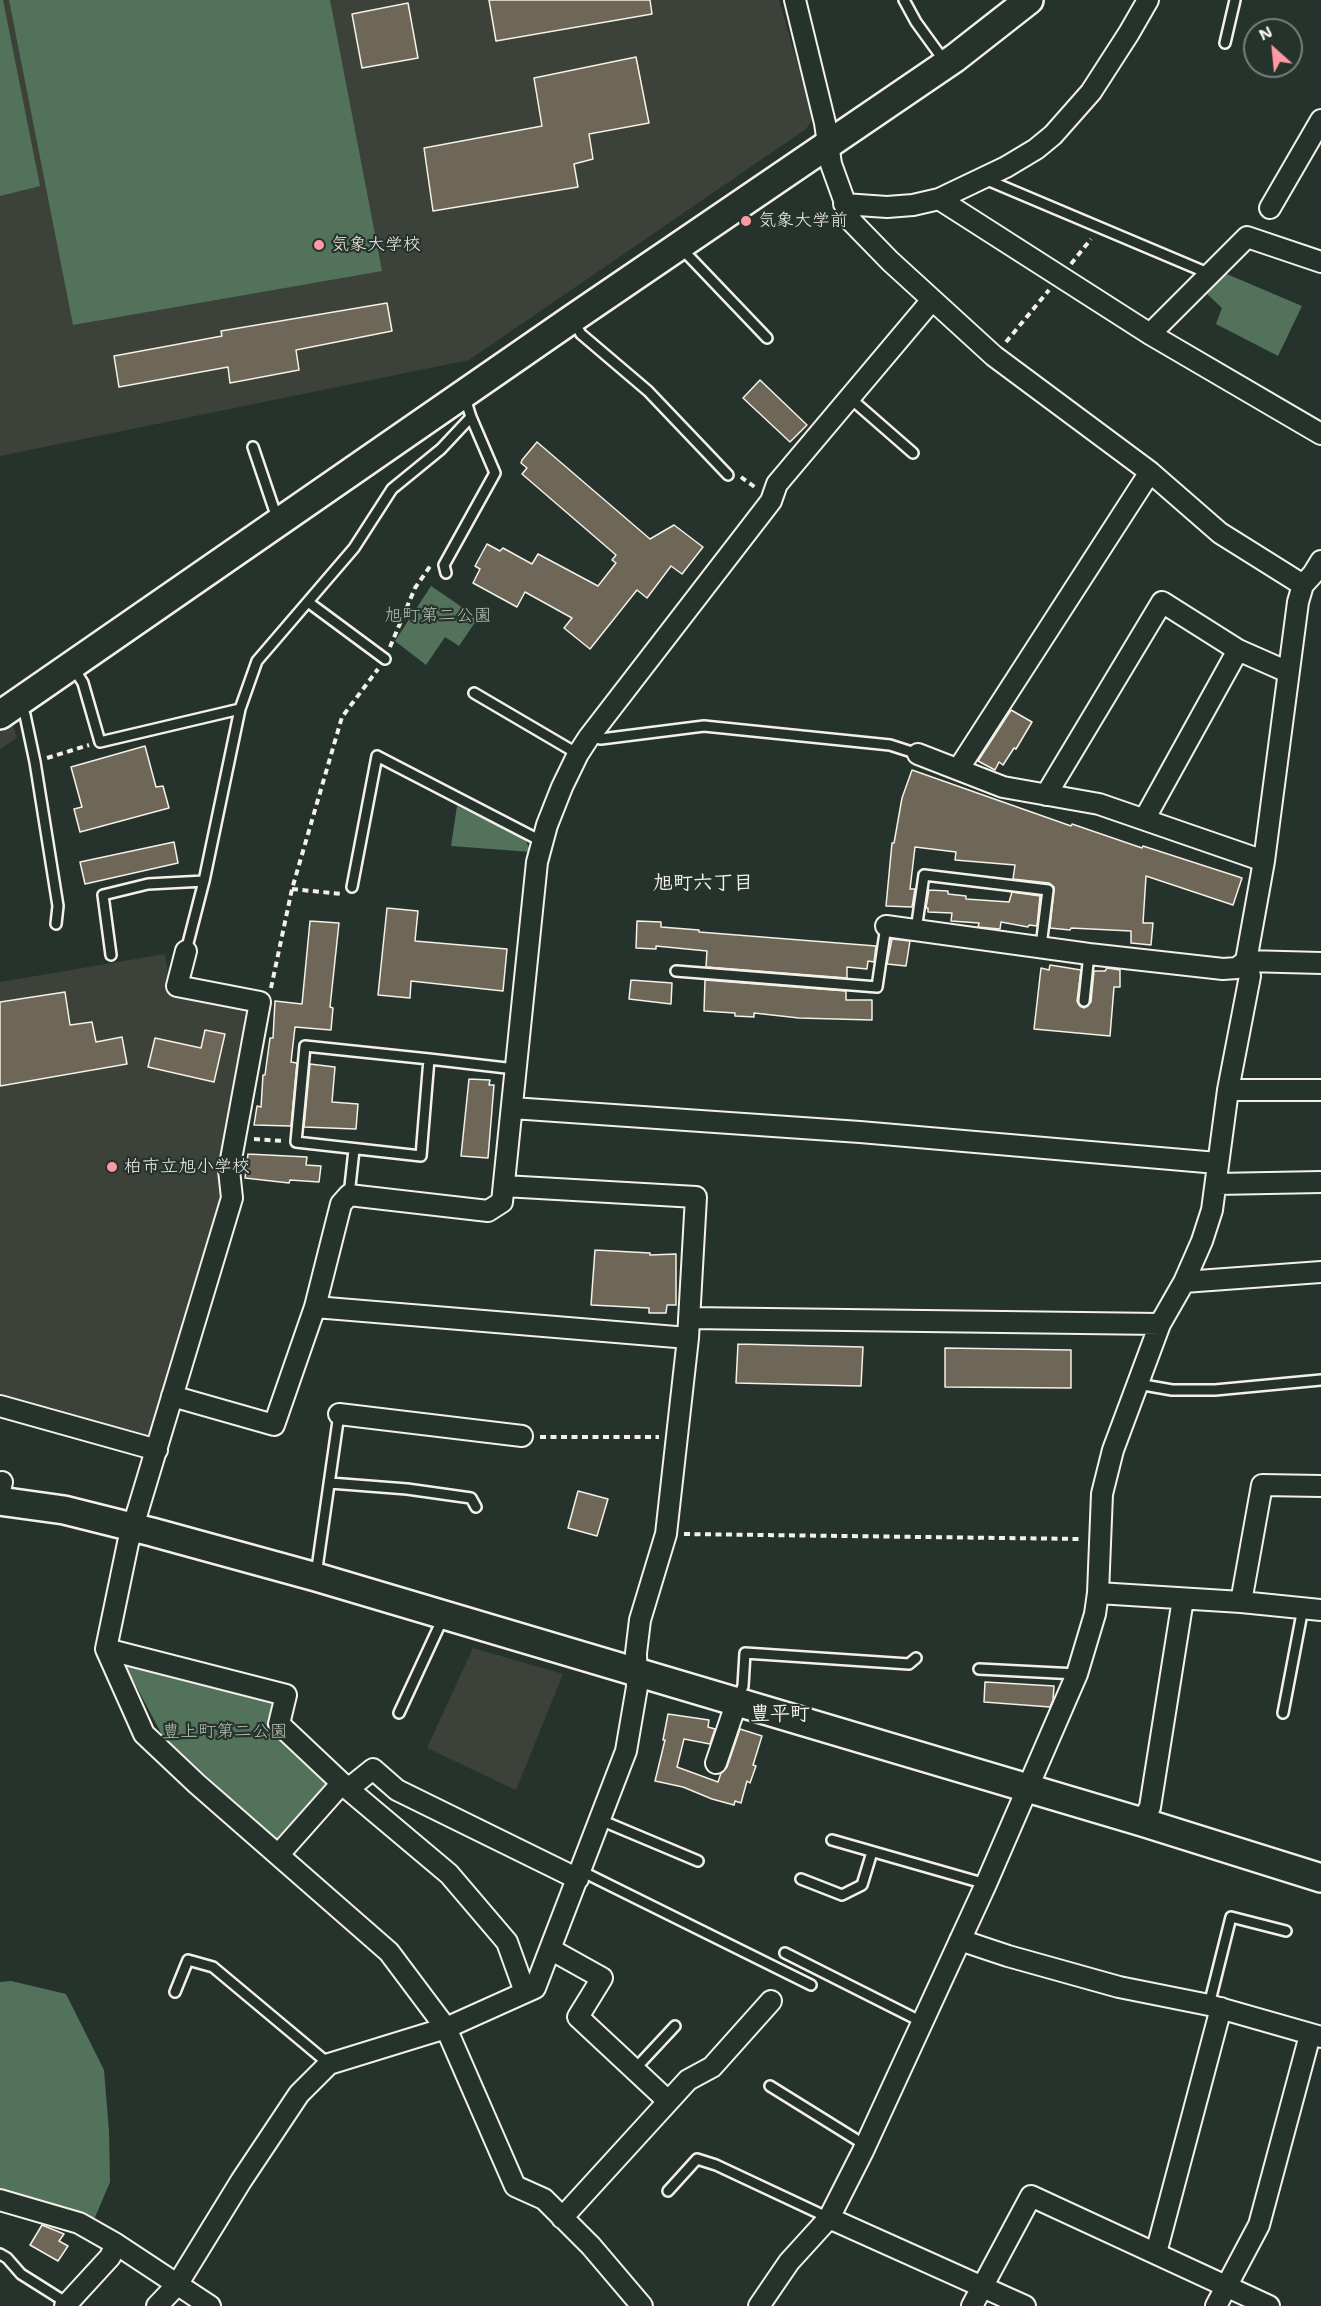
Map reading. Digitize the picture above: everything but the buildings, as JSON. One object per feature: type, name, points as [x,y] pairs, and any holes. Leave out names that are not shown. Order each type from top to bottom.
[{"type":"street","points":[[795,0],[825,123],[831,164],[852,222],[932,300],[994,356],[1150,472],[1220,534],[1303,585]]},
{"type":"street","points":[[9,709],[278,521],[467,406],[572,319],[946,64],[1029,0]]},
{"type":"street","points":[[844,204],[913,206],[939,199],[1006,168],[1036,149],[1053,135],[1091,92],[1148,0]]},
{"type":"street","points":[[1270,208],[1321,120]]},
{"type":"street","points":[[939,199],[1150,334],[1321,434]]},
{"type":"street","points":[[1150,334],[1247,237],[1321,262]]},
{"type":"street","points":[[172,1396],[274,1425],[315,1307],[341,1204],[349,1195],[488,1211],[502,1202],[537,862],[547,825],[578,754],[771,501],[777,484],[932,300]]},
{"type":"street","points":[[959,768],[1150,472]]},
{"type":"street","points":[[759,2306],[789,2262],[829,2218],[986,1884],[1077,1674],[1091,1630],[1098,1593],[1102,1494],[1107,1470],[1129,1404],[1160,1324],[1184,1282],[1202,1241],[1212,1210],[1228,1090],[1250,976],[1246,961],[1264,861],[1298,602],[1303,585],[1321,561]]},
{"type":"street","points":[[1046,795],[1162,602],[1238,650],[1288,672]]},
{"type":"street","points":[[1146,818],[1238,650]]},
{"type":"street","points":[[918,754],[959,768],[1003,788],[1099,804],[1146,818],[1264,861]]},
{"type":"street","points":[[886,926],[1089,954],[1223,969],[1237,968],[1246,961],[1321,963]]},
{"type":"street","points":[[186,951],[177,986],[260,1002],[230,1170],[232,1198],[123,1561],[106,1648],[144,1734],[197,1784],[389,1952],[446,2028],[515,2186],[544,2199],[591,2246],[642,2306]]},
{"type":"street","points":[[1228,1090],[1321,1090]]},
{"type":"street","points":[[512,1107],[872,1133],[1217,1163]]},
{"type":"street","points":[[1216,1184],[1321,1182]]},
{"type":"street","points":[[157,2306],[177,2284],[299,2094],[329,2064],[446,2028],[535,1988],[626,1751],[637,1687],[636,1653],[640,1620],[666,1533],[688,1338],[696,1197],[504,1186]]},
{"type":"street","points":[[1184,1282],[1321,1272]]},
{"type":"street","points":[[315,1307],[688,1338]]},
{"type":"street","points":[[689,1318],[1160,1324]]},
{"type":"street","points":[[0,1406],[156,1449]]},
{"type":"street","points":[[339,1414],[522,1437]]},
{"type":"street","points":[[1241,1602],[1262,1485],[1321,1486]]},
{"type":"street","points":[[1,1489],[64,1510],[316,1577],[737,1701],[1027,1787],[1321,1878]]},
{"type":"street","points":[[1098,1593],[1312,1609]]},
{"type":"street","points":[[1142,1822],[1150,1807],[1184,1599]]},
{"type":"street","points":[[106,1648],[286,1695],[279,1724],[345,1786],[456,1883],[507,1942],[525,1992]]},
{"type":"street","points":[[717,1763],[737,1701]]},
{"type":"street","points":[[279,1854],[345,1786],[373,1769],[397,1790],[580,1875]]},
{"type":"street","points":[[960,1940],[1119,1987],[1215,2006],[1316,2036],[1258,2225],[1216,2306]]},
{"type":"street","points":[[550,1949],[602,1978],[578,2017],[668,2101]]},
{"type":"street","points":[[562,2218],[688,2080],[712,2067],[771,2001]]},
{"type":"street","points":[[1156,2253],[1215,2006]]},
{"type":"street","points":[[972,2306],[1031,2196],[1269,2306]]},
{"type":"street","points":[[0,2200],[79,2223],[116,2244],[210,2306]]},
{"type":"street","points":[[829,2218],[1026,2306]]},
{"type":"street","points":[[66,2305],[110,2257],[116,2244]]},
{"type":"lane","points":[[904,0],[916,22],[946,64]]},
{"type":"lane","points":[[1224,43],[1235,0]]},
{"type":"lane","points":[[983,178],[1211,275]]},
{"type":"lane","points":[[679,246],[767,338]]},
{"type":"lane","points":[[572,319],[581,334],[648,391],[728,475]]},
{"type":"lane","points":[[850,398],[913,453]]},
{"type":"lane","points":[[446,573],[444,565],[495,473],[467,406]]},
{"type":"lane","points":[[186,951],[204,881],[240,709],[257,661],[354,548],[392,489],[441,449],[467,406]]},
{"type":"lane","points":[[253,447],[278,521]]},
{"type":"lane","points":[[308,602],[385,659]]},
{"type":"lane","points":[[71,665],[83,683],[100,742],[240,709]]},
{"type":"lane","points":[[474,693],[578,754]]},
{"type":"lane","points":[[9,709],[25,715],[35,762],[58,906],[56,924]]},
{"type":"lane","points":[[589,737],[601,740],[704,726],[890,745],[918,754]]},
{"type":"lane","points":[[352,887],[377,756],[543,842]]},
{"type":"lane","points":[[916,930],[924,875],[1048,890],[1041,946]]},
{"type":"lane","points":[[111,955],[103,895],[148,884],[204,881]]},
{"type":"lane","points":[[676,971],[877,987],[886,926]]},
{"type":"lane","points":[[1083,1001],[1089,954]]},
{"type":"lane","points":[[429,1059],[421,1156],[296,1142],[305,1046],[429,1059],[515,1069]]},
{"type":"lane","points":[[349,1195],[354,1150]]},
{"type":"lane","points":[[1138,1384],[1172,1390],[1215,1390],[1321,1380]]},
{"type":"lane","points":[[316,1577],[339,1414]]},
{"type":"lane","points":[[330,1483],[407,1489],[471,1498],[476,1507]]},
{"type":"lane","points":[[1283,1713],[1312,1609]]},
{"type":"lane","points":[[399,1713],[444,1616]]},
{"type":"lane","points":[[737,1701],[743,1686],[745,1653],[909,1664],[916,1658]]},
{"type":"lane","points":[[978,1669],[1077,1674]]},
{"type":"lane","points":[[598,1819],[698,1861]]},
{"type":"lane","points":[[832,1840],[986,1884]]},
{"type":"lane","points":[[801,1879],[842,1895],[862,1885],[872,1852]]},
{"type":"lane","points":[[580,1875],[811,1985]]},
{"type":"lane","points":[[1215,2006],[1231,1917],[1286,1931]]},
{"type":"lane","points":[[785,1953],[922,2022]]},
{"type":"lane","points":[[175,1992],[188,1960],[213,1967],[329,2064]]},
{"type":"lane","points":[[634,2070],[675,2026]]},
{"type":"lane","points":[[770,2086],[865,2145]]},
{"type":"lane","points":[[668,2191],[697,2159],[727,2170],[829,2218]]},
{"type":"lane","points":[[0,2254],[7,2258],[21,2274],[66,2305]]},
{"type":"path","points":[[728,475],[742,477],[771,501]]},
{"type":"path","points":[[260,1002],[270,994],[292,889],[342,717],[385,659],[415,588],[435,560]]},
{"type":"path","points":[[35,762],[100,742]]},
{"type":"path","points":[[292,889],[342,894],[352,887]]},
{"type":"path","points":[[236,1138],[296,1142]]},
{"type":"path","points":[[522,1437],[677,1437]]},
{"type":"path","points":[[666,1533],[1099,1539]]},
{"type":"shaded area","name":"気象大学校","points":[[0,0],[779,0],[813,118],[806,129],[469,360],[0,456]]},
{"type":"shaded area","points":[[12,723],[17,738],[0,749],[0,732]]},
{"type":"shaded area","name":"柏市立旭小学校","points":[[165,954],[171,995],[240,1007],[245,1013],[227,1135],[222,1199],[155,1435],[145,1440],[0,1400],[0,982]]},
{"type":"shaded area","points":[[473,1648],[563,1674],[516,1790],[427,1748]]},
{"type":"green space","points":[[0,0],[3,0],[40,186],[0,196]]},
{"type":"green space","points":[[9,0],[330,0],[382,271],[73,325]]},
{"type":"green space","points":[[1222,272],[1302,306],[1278,356],[1216,324],[1222,308],[1207,294]]},
{"type":"green space","name":"旭町第二公園","points":[[431,586],[478,618],[459,646],[445,637],[426,665],[395,641]]},
{"type":"green space","points":[[457,806],[525,839],[531,852],[451,846]]},
{"type":"green space","name":"豊上町第二公園","points":[[123,1661],[273,1699],[329,1781],[328,1790],[284,1838],[275,1839],[162,1735]]},
{"type":"green space","points":[[11,1981],[66,1994],[104,2070],[110,2182],[93,2222],[0,2192],[0,1982]]},
{"type":"place","name":"気象大学前","points":[[746,221]]},
{"type":"place","name":"気象大学校","points":[[319,245]]},
{"type":"place","name":"柏市立旭小学校","points":[[112,1167]]},
{"type":"district","name":"旭町六丁目","points":[[703,884]]},
{"type":"district","name":"豊平町","points":[[780,1715]]}]
